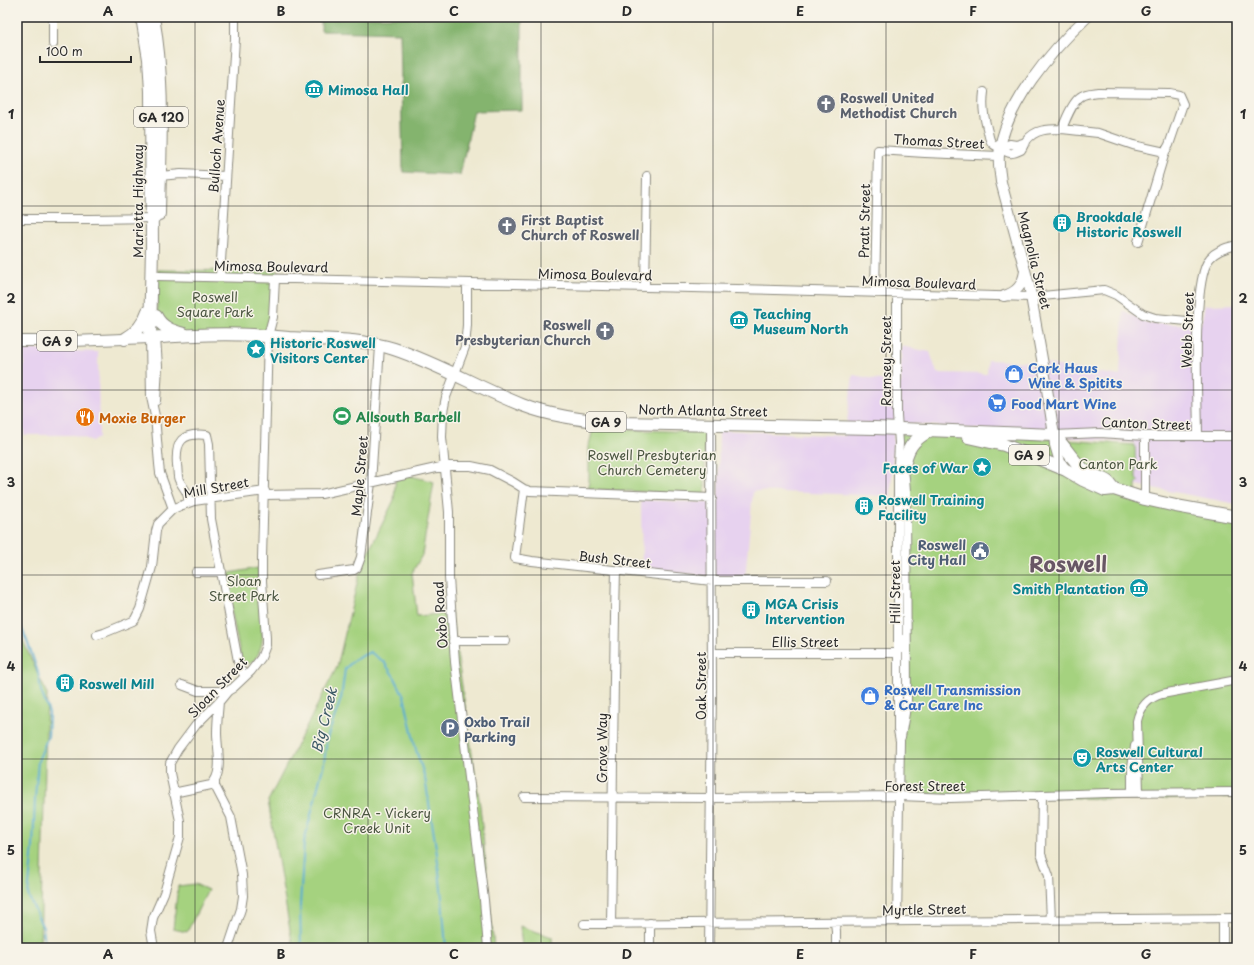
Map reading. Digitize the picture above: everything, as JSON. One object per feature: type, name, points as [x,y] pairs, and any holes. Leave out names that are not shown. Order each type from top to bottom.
[{"type":"highway","name":"Marietta Highway","points":[[142,17],[149,59],[151,91],[158,276],[156,316],[153,338]]},
{"type":"highway","name":"Marietta Highway","points":[[153,17],[160,73],[160,176],[155,218],[151,300],[153,338]]},
{"type":"highway","points":[[125,339],[137,331],[145,321],[151,300]]},
{"type":"highway","points":[[156,316],[161,324],[175,332],[188,336]]},
{"type":"highway","name":"North Atlanta Street","points":[[153,338],[237,335],[351,340],[380,346],[420,358],[523,406],[569,418],[607,422],[898,428],[1054,434]]},
{"type":"highway","points":[[904,470],[905,459],[911,445],[916,440],[936,430]]},
{"type":"highway","name":"GA 9","points":[[936,430],[1004,445],[1066,470],[1105,490],[1114,489],[1145,499],[1237,517]]},
{"type":"highway","name":"GA 9","points":[[1054,434],[1072,458],[1082,468],[1108,482],[1114,489]]},
{"type":"main road","name":"Magnolia Street","points":[[1066,470],[1060,462],[1057,453],[1032,297],[999,169],[1000,152],[1006,125],[1021,96],[1040,68],[1063,41],[1087,17]]},
{"type":"main road","points":[[1004,296],[1019,288],[1023,281],[1025,269]]},
{"type":"main road","name":"GA 9","points":[[17,341],[72,341],[153,338]]},
{"type":"street","points":[[53,17],[53,44]]},
{"type":"street","name":"Bulloch Avenue","points":[[220,277],[235,39],[235,17]]},
{"type":"street","points":[[984,92],[983,114],[990,140],[1000,152]]},
{"type":"street","points":[[1138,242],[1165,152],[1169,145],[1183,104],[1179,95],[1169,93],[1088,93],[1079,98],[1065,119],[1062,129],[1098,133],[1133,145],[1165,152]]},
{"type":"street","name":"Thomas Street","points":[[878,150],[925,154],[1000,152],[1010,144],[1016,145],[1026,142],[1034,135],[1045,129],[1062,129]]},
{"type":"street","name":"Pratt Street","points":[[875,293],[878,150]]},
{"type":"street","points":[[160,176],[181,174],[226,176]]},
{"type":"street","points":[[645,287],[647,176]]},
{"type":"street","points":[[17,219],[90,220],[155,218]]},
{"type":"street","name":"Webb Street","points":[[1198,436],[1197,354],[1200,288],[1205,267],[1210,258],[1217,252],[1237,245]]},
{"type":"street","name":"Mimosa Boulevard","points":[[158,276],[467,282],[1032,297],[1104,290],[1116,295],[1148,317],[1198,322]]},
{"type":"street","name":"Sloan Street","points":[[154,948],[151,931],[153,918],[164,893],[180,837],[180,821],[173,792],[170,768],[173,756],[196,725],[261,658],[266,646],[262,581],[268,336],[274,317],[275,278]]},
{"type":"street","name":"Oxbo Road","points":[[467,282],[467,325],[465,347],[447,391],[443,412],[442,437],[449,512],[449,578],[453,641],[484,900],[488,948]]},
{"type":"street","name":"Ramsey Street","points":[[897,293],[898,428]]},
{"type":"street","name":"Mill Street","points":[[153,338],[158,366],[155,416],[157,450],[160,473],[173,509]]},
{"type":"street","name":"Maple Street","points":[[318,575],[354,570],[357,568],[363,550],[372,483],[380,346]]},
{"type":"street","name":"Oak Street","points":[[709,948],[712,653],[711,424]]},
{"type":"street","name":"Hill Street","points":[[897,921],[900,741],[898,730],[898,428]]},
{"type":"street","name":"Canton Street","points":[[1054,434],[1100,433],[1145,436],[1237,436]]},
{"type":"street","points":[[188,503],[189,495],[179,480],[177,460],[178,446],[180,441],[189,435],[207,435],[209,444],[211,519],[238,661],[240,669],[245,676]]},
{"type":"street","points":[[1145,436],[1145,499]]},
{"type":"street","name":"Hill Street","points":[[899,443],[906,492],[907,701],[900,741]]},
{"type":"street","name":"Mill Street","points":[[97,634],[104,633],[135,619],[140,609],[152,567],[158,524],[173,509],[188,503],[211,498],[265,493],[321,494],[445,466],[471,466],[490,470],[524,489]]},
{"type":"street","points":[[524,489],[530,491],[712,498]]},
{"type":"street","name":"Bush Street","points":[[524,489],[516,558],[526,561],[712,581],[827,581]]},
{"type":"street","name":"Grove Way","points":[[611,924],[613,692],[616,571]]},
{"type":"street","points":[[196,572],[222,572]]},
{"type":"street","points":[[453,641],[506,641]]},
{"type":"street","name":"Ellis Street","points":[[712,653],[898,653]]},
{"type":"street","points":[[1136,793],[1138,747],[1137,721],[1140,710],[1145,704],[1162,694],[1237,680]]},
{"type":"street","points":[[182,685],[198,691],[228,691]]},
{"type":"street","points":[[173,792],[211,785],[215,781],[219,762],[217,734],[219,702]]},
{"type":"street","points":[[215,781],[231,817],[242,875],[243,896],[241,909],[228,948]]},
{"type":"street","name":"Forest Street","points":[[524,797],[710,798],[899,796],[950,798],[1237,792]]},
{"type":"street","points":[[1042,795],[1041,854],[1049,878],[1051,920]]},
{"type":"street","points":[[1223,918],[1223,948]]},
{"type":"street","name":"Myrtle Street","points":[[584,924],[1237,918]]},
{"type":"street","points":[[835,922],[836,948]]},
{"type":"street","points":[[650,923],[650,948]]},
{"type":"shaded area","points":[[1237,304],[1237,504],[1137,485],[1135,443],[894,422],[891,496],[753,491],[745,579],[642,571],[641,500],[718,503],[719,430],[845,436],[853,375],[901,384],[901,346],[930,352],[937,373],[987,374],[988,360],[1035,362],[1120,376],[1123,310],[1148,324],[1201,324],[1205,305]]},
{"type":"shaded area","points":[[24,349],[98,352],[99,437],[93,441],[74,435],[24,435]]},
{"type":"green space","points":[[321,17],[522,17],[522,110],[474,111],[460,175],[403,172],[400,33],[321,31]]},
{"type":"green space","name":"Roswell Square Park","points":[[158,270],[278,271],[268,336],[156,338]]},
{"type":"green space","name":"Roswell Presbyterian Church Cemetery","points":[[593,429],[705,432],[705,495],[589,489],[589,445]]},
{"type":"green space","name":"Canton Park","points":[[899,434],[1052,439],[1135,445],[1136,478],[1139,481],[1136,484],[1136,498],[1237,519],[1237,797],[1115,799],[899,793],[902,612]]},
{"type":"green space","name":"CRNRA - Vickery Creek Unit","points":[[396,472],[434,482],[422,555],[412,573],[417,616],[451,613],[480,806],[494,948],[293,948],[268,801],[337,667],[361,567],[394,500]]},
{"type":"green space","name":"Sloan Street Park","points":[[258,568],[262,642],[256,658],[250,663],[246,664],[242,663],[224,574]]},
{"type":"green space","points":[[17,628],[47,694],[40,948],[17,948]]},
{"type":"green space","points":[[195,884],[208,890],[187,932],[173,929],[178,886]]},
{"type":"green space","points":[[520,926],[552,937],[552,948],[522,948]]},
{"type":"waterway","name":"Big Creek","points":[[17,617],[38,672],[41,691],[49,713],[48,736],[38,761],[33,847],[28,895],[43,928],[45,948]]},
{"type":"waterway","name":"Big Creek","points":[[301,948],[300,905],[304,842],[324,763],[327,738],[341,699],[345,669],[354,660],[370,652],[384,662],[395,678],[404,696],[416,750],[425,778],[437,854],[446,948]]},
{"type":"place","name":"Mimosa Hall","points":[[314,89]]},
{"type":"place","name":"Roswell United Methodist Church","points":[[826,104]]},
{"type":"place","name":"Brookdale Historic Roswell","points":[[1062,223]]},
{"type":"place","name":"First Baptist Church of Roswell","points":[[507,226]]},
{"type":"place","name":"Teaching Museum North","points":[[739,320]]},
{"type":"place","name":"Roswell Presbyterian Church","points":[[605,331]]},
{"type":"place","name":"Historic Roswell Visitors Center","points":[[256,349]]},
{"type":"place","name":"Cork Haus Wine & Spitits","points":[[1014,374]]},
{"type":"place","name":"Food Mart Wine","points":[[997,403]]},
{"type":"place","name":"Allsouth Barbell","points":[[342,416]]},
{"type":"place","name":"Moxie Burger","points":[[85,417]]},
{"type":"place","name":"Faces of War","points":[[982,467]]},
{"type":"place","name":"Roswell Training Facility","points":[[864,506]]},
{"type":"place","name":"Roswell City Hall","points":[[980,551]]},
{"type":"place","name":"Smith Plantation","points":[[1139,588]]},
{"type":"place","name":"MGA Crisis Intervention","points":[[751,610]]},
{"type":"place","name":"Roswell Mill","points":[[65,683]]},
{"type":"place","name":"Roswell Transmission & Car Care Inc","points":[[870,696]]},
{"type":"place","name":"Oxbo Trail Parking","points":[[450,728]]},
{"type":"place","name":"Roswell Cultural Arts Center","points":[[1082,758]]},
{"type":"district","name":"Roswell","points":[[1068,563]]}]
